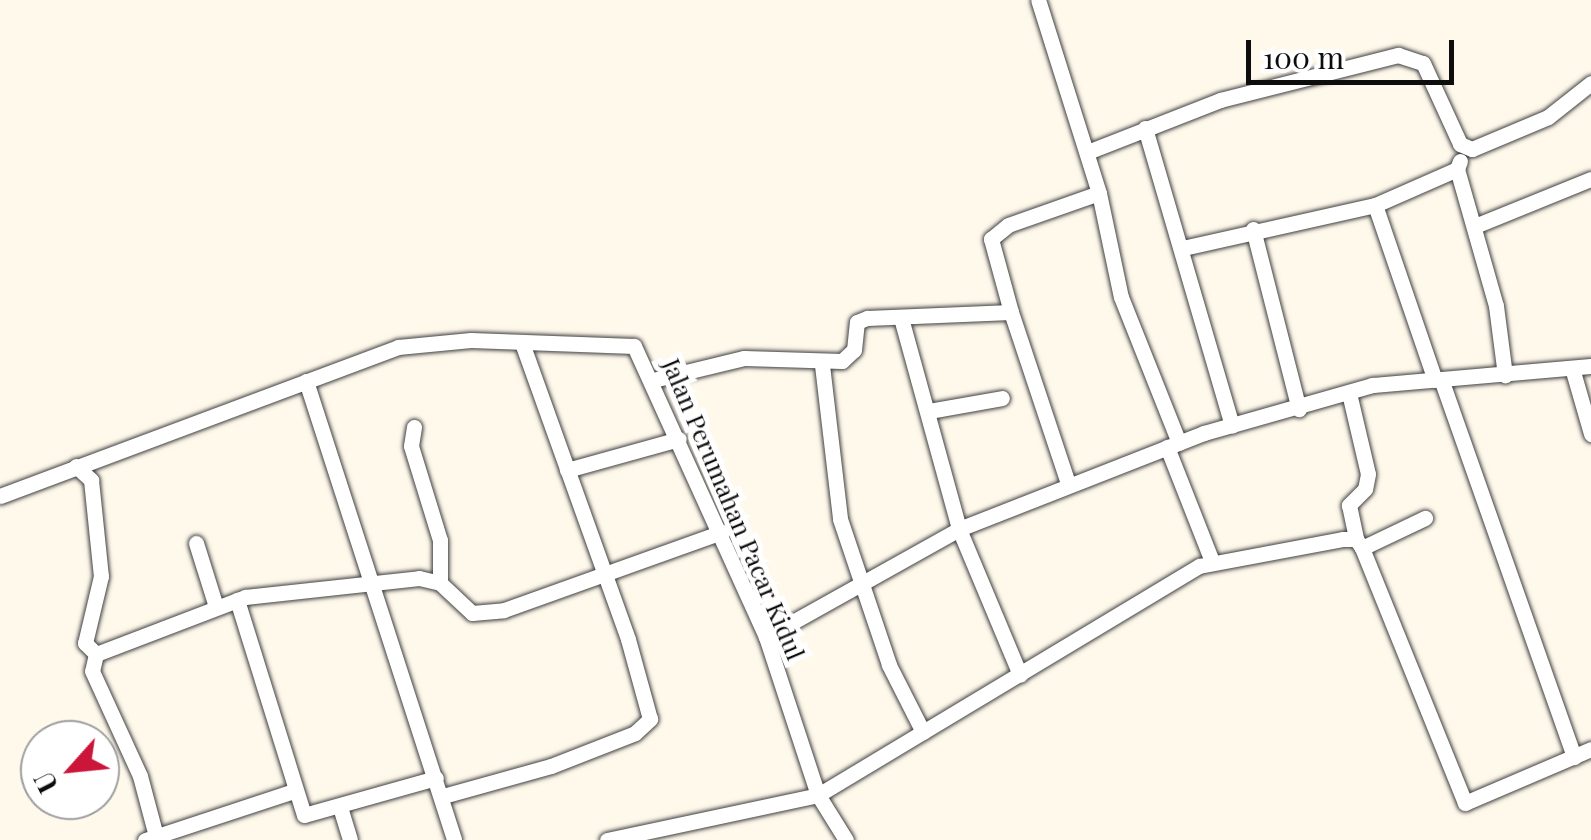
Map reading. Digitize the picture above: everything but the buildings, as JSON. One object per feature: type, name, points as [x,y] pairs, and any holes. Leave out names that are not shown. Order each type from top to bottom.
[{"type":"street","points":[[1038,0],[1090,151],[1117,284],[1212,561]]},
{"type":"street","points":[[1090,151],[1220,100],[1413,56],[1423,63],[1465,148],[1457,169],[1496,306],[1504,375]]},
{"type":"street","points":[[1465,148],[1548,117],[1591,83]]},
{"type":"street","points":[[1145,128],[1232,426]]},
{"type":"street","points":[[1183,248],[1253,229],[1375,205],[1457,169]]},
{"type":"street","points":[[1474,226],[1591,178]]},
{"type":"street","points":[[1068,483],[991,239],[1008,224],[1099,193]]},
{"type":"street","points":[[1375,205],[1574,757]]},
{"type":"street","points":[[1253,229],[1299,409]]},
{"type":"street","points":[[652,380],[744,358],[822,365],[848,358],[858,322],[1011,312]]},
{"type":"street","points":[[901,318],[960,530],[1020,676]]},
{"type":"street","name":"Jalan Perumahan Pacar Kidul","points":[[0,496],[398,347],[620,341],[642,355],[766,637],[818,794],[846,840]]},
{"type":"street","points":[[442,796],[520,777],[648,726],[650,712],[605,572],[522,342]]},
{"type":"street","points":[[822,365],[840,519],[858,581],[923,732]]},
{"type":"street","points":[[766,637],[858,581],[960,530],[1068,483],[1173,445],[1348,393],[1438,379],[1591,366]]},
{"type":"street","points":[[1572,368],[1591,434]]},
{"type":"street","points":[[306,381],[454,840]]},
{"type":"street","points":[[1348,393],[1368,474],[1365,489],[1349,505],[1359,544],[1465,803],[1591,750]]},
{"type":"street","points":[[929,411],[1002,398]]},
{"type":"street","points":[[414,427],[411,446],[440,540],[440,583]]},
{"type":"street","points":[[567,470],[679,439]]},
{"type":"street","points":[[76,466],[91,480],[101,586],[84,636],[96,654],[92,671],[140,776],[152,839],[294,791]]},
{"type":"street","points":[[607,840],[651,835],[818,794],[1212,561],[1359,544],[1426,518]]},
{"type":"street","points":[[96,654],[237,600],[371,588],[419,578],[440,583],[461,605],[484,614],[722,532]]},
{"type":"street","points":[[196,543],[216,608]]},
{"type":"street","points":[[237,600],[294,791],[306,816],[436,778]]},
{"type":"street","points":[[340,808],[350,840]]}]
